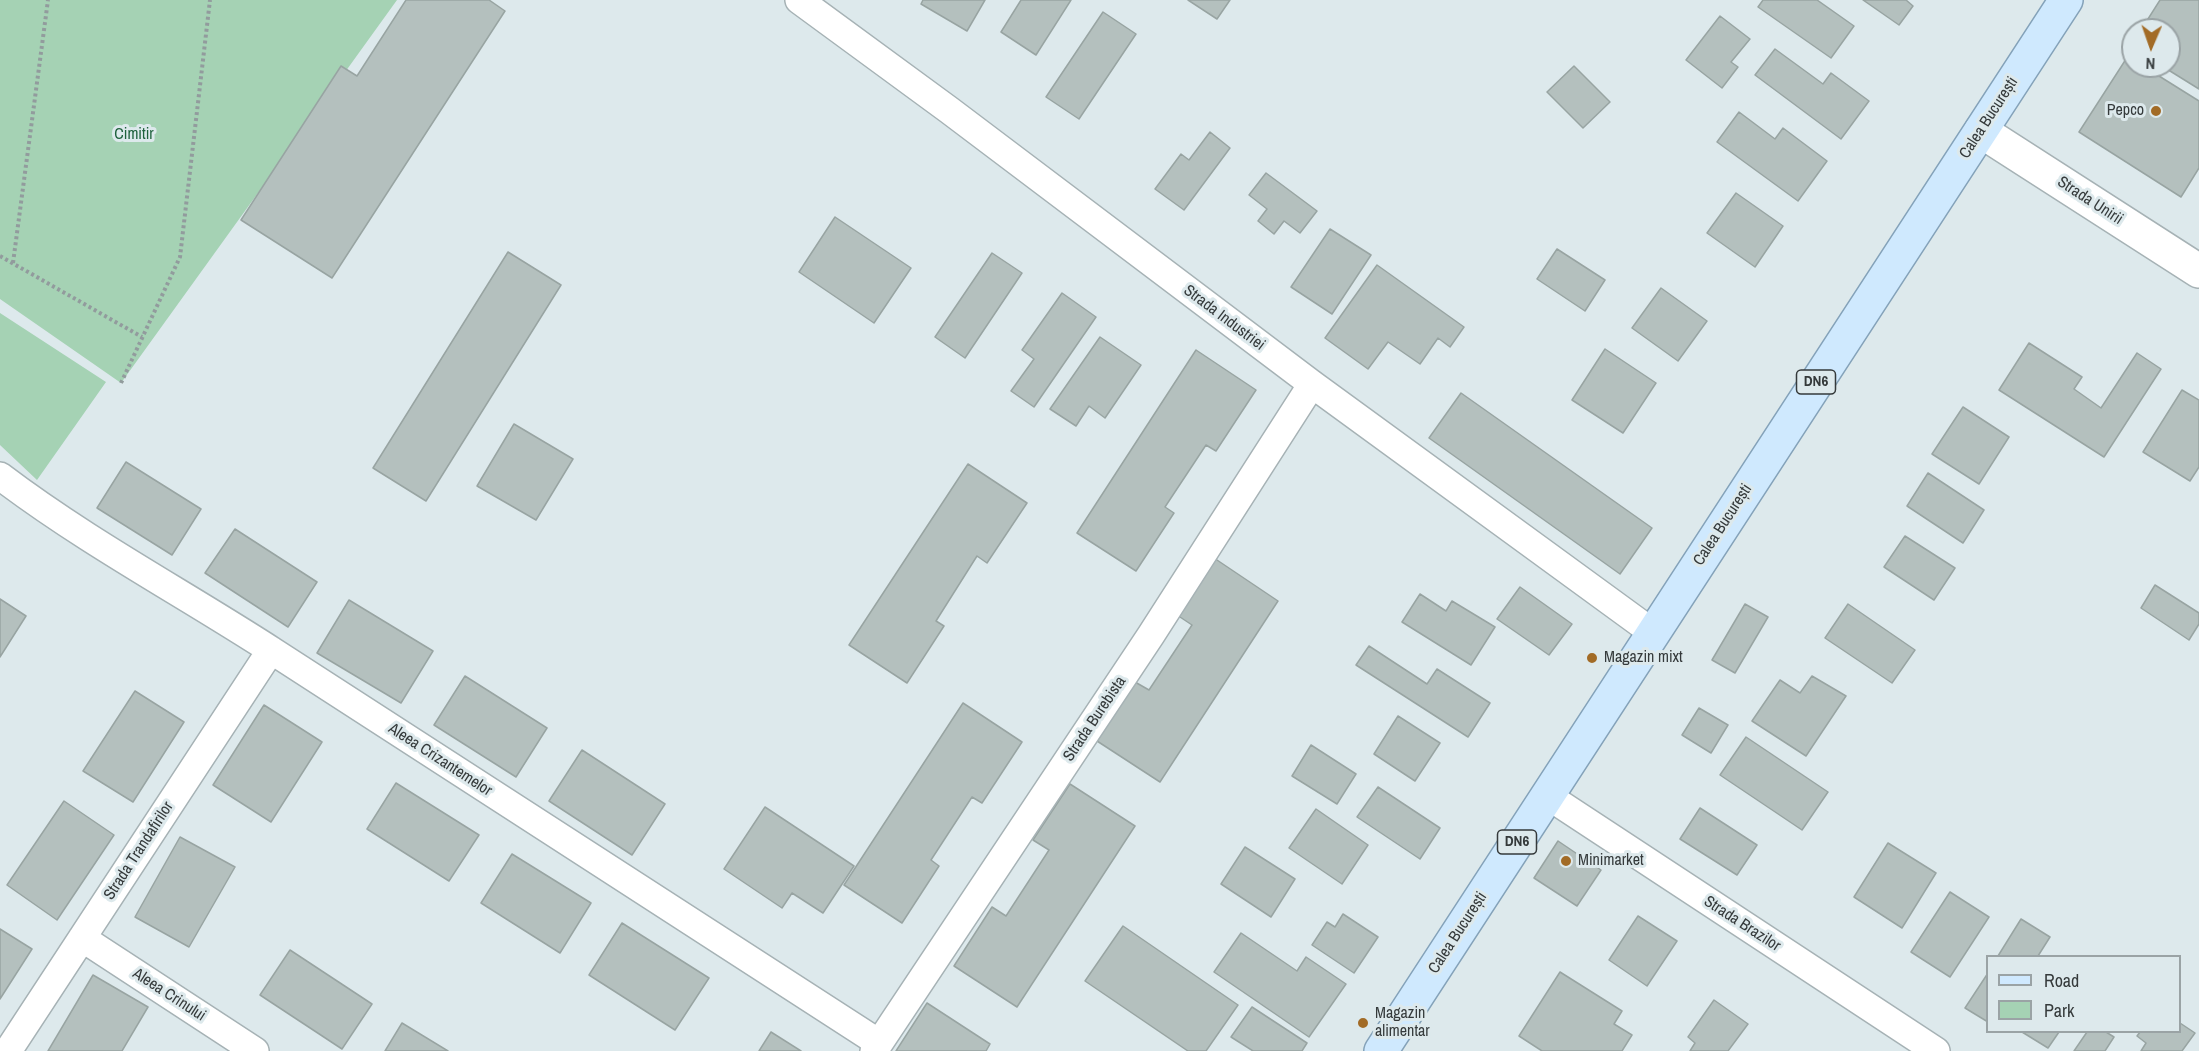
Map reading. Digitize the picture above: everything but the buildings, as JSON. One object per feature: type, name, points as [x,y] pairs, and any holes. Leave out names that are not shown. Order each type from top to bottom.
[{"type":"main road","name":"Calea București","points":[[1381,1051],[2066,0]]},
{"type":"main road","name":"Strada Unirii","points":[[1980,131],[2199,271]]},
{"type":"street","name":"Strada Industriei","points":[[799,0],[949,110],[1312,384],[1652,632]]},
{"type":"street","name":"Strada Burebista","points":[[877,1047],[1151,635],[1312,384]]},
{"type":"street","name":"Aleea Crizantemelor","points":[[0,476],[34,502],[119,558],[271,650],[877,1047]]},
{"type":"street","name":"Strada Trandafirilor","points":[[8,1051],[271,650]]},
{"type":"street","name":"Strada Brazilor","points":[[1548,796],[1936,1051]]},
{"type":"street","name":"Aleea Crinului","points":[[82,938],[255,1051]]},
{"type":"path","points":[[13,263],[48,0]]},
{"type":"path","points":[[121,383],[180,257],[210,0]]},
{"type":"path","points":[[0,256],[142,337]]},
{"type":"green space","name":"Cimitir","points":[[0,0],[397,0],[121,383],[0,299]]},
{"type":"green space","points":[[0,313],[106,382],[37,480],[0,445]]},
{"type":"place","name":"Pepco","points":[[2156,111]]},
{"type":"place","name":"Magazin mixt","points":[[1592,658]]},
{"type":"place","name":"Minimarket","points":[[1566,861]]},
{"type":"place","name":"Magazin alimentar","points":[[1363,1023]]}]
